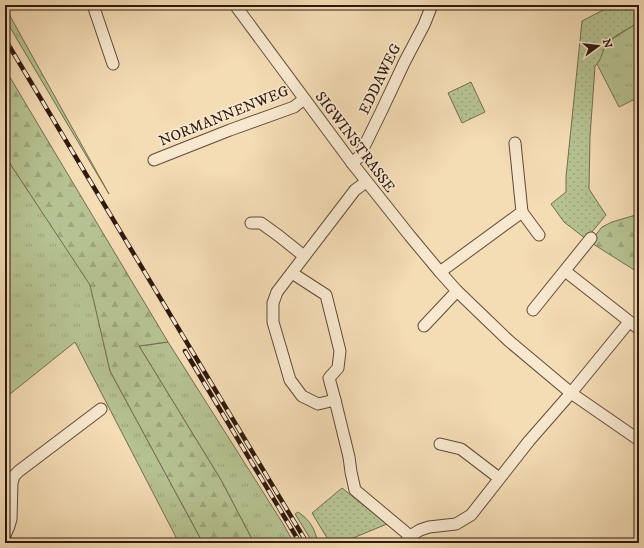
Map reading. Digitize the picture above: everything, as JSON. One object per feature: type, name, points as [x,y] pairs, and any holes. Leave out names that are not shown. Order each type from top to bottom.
[{"type":"street","points":[[93,5],[113,64]]},
{"type":"street","name":"SIGWINSTRASSE","points":[[235,5],[366,182],[457,291],[509,341],[571,393],[639,440]]},
{"type":"street","name":"EDDAWEG","points":[[352,163],[359,156],[432,5]]},
{"type":"street","name":"NORMANNENWEG","points":[[154,160],[294,107],[304,100]]},
{"type":"street","points":[[515,143],[522,212],[539,235]]},
{"type":"street","points":[[335,400],[318,404],[302,396],[290,380],[273,322],[273,303],[277,292],[304,256],[355,190],[366,182]]},
{"type":"street","points":[[440,272],[522,212]]},
{"type":"street","points":[[251,223],[262,223],[304,256]]},
{"type":"street","points":[[533,310],[591,238]]},
{"type":"street","points":[[565,271],[639,329]]},
{"type":"street","points":[[292,273],[326,295],[340,352],[338,368],[329,378],[349,457],[355,490],[407,540],[420,530],[429,527],[456,524],[471,515],[499,478],[629,322]]},
{"type":"street","points":[[424,326],[457,291]]},
{"type":"street","points":[[5,534],[11,519],[12,483],[14,476],[101,409]]},
{"type":"street","points":[[440,444],[460,449],[499,478]]},
{"type":"street","points":[[5,539],[12,543]]},
{"type":"green space","points":[[615,5],[639,5],[639,22],[609,41],[595,66],[590,137],[589,189],[606,215],[586,239],[564,222],[551,204],[566,192],[566,177],[582,21]]},
{"type":"green space","points":[[5,7],[109,194],[5,19]]},
{"type":"green space","points":[[639,22],[639,106],[633,100],[619,107],[597,64],[609,41]]},
{"type":"green space","points":[[5,69],[168,342],[139,346],[221,480],[254,543],[203,543],[110,371],[90,285],[5,156]]},
{"type":"green space","points":[[471,82],[485,112],[462,123],[448,93]]},
{"type":"green space","points":[[5,156],[91,285],[110,371],[203,543],[179,543],[75,342],[5,398]]},
{"type":"green space","points":[[639,214],[639,273],[590,242],[602,227],[612,222]]},
{"type":"green space","points":[[168,342],[294,543],[254,543],[221,480],[139,346]]},
{"type":"green space","points":[[342,488],[387,524],[341,543],[330,543],[312,513]]},
{"type":"green space","points":[[298,512],[306,518],[311,525],[318,543],[313,543],[295,514]]},
{"type":"railway","points":[[5,39],[307,543]]},
{"type":"railway","points":[[185,351],[300,543]]}]
